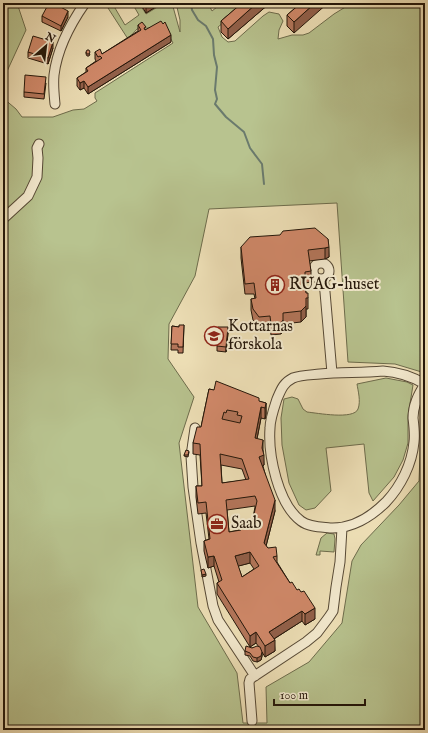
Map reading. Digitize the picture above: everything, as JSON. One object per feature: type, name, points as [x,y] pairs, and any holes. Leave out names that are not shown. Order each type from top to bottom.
[{"type":"street","points":[[54,104],[54,74],[59,55],[75,20],[85,3]]},
{"type":"street","points":[[3,219],[28,196],[37,177],[37,148],[39,144]]},
{"type":"street","points":[[323,279],[332,373]]},
{"type":"street","points":[[394,372],[407,375],[425,384],[417,398],[414,408],[414,443],[406,473],[387,501],[374,513],[355,524],[342,528],[322,527],[307,524],[301,521],[294,514],[282,494],[272,459],[270,429],[275,405],[282,386],[293,378],[301,376],[332,373],[394,372]]},
{"type":"street","points":[[195,428],[191,456],[193,487],[201,543],[213,606],[218,620],[256,676]]},
{"type":"street","points":[[252,721],[250,679],[317,634],[332,611],[340,562],[342,528]]},
{"type":"green space","points":[[3,3],[17,3],[26,30],[3,80]]},
{"type":"green space","points":[[132,3],[139,3],[146,14],[164,3],[172,3],[180,32],[180,20],[176,3],[208,3],[212,11],[222,3],[247,3],[218,27],[222,37],[228,42],[235,41],[269,12],[279,14],[283,21],[279,30],[278,39],[292,35],[303,35],[309,33],[347,6],[348,3],[425,3],[425,373],[395,364],[348,362],[337,203],[209,209],[195,276],[169,324],[168,359],[194,397],[179,443],[198,607],[237,673],[243,723],[267,723],[266,687],[309,662],[342,623],[352,561],[361,545],[399,505],[419,481],[422,400],[425,376],[425,730],[3,730],[3,622],[6,591],[3,581],[3,511],[6,495],[3,488],[3,98],[16,109],[22,117],[53,117],[73,110],[84,109],[97,101],[95,98],[95,93],[173,43],[165,28],[137,29],[128,39],[108,8],[117,5],[115,8],[125,25],[139,15]]},
{"type":"green space","points":[[386,378],[407,382],[413,385],[408,416],[408,443],[403,460],[394,477],[373,501],[369,493],[364,444],[326,448],[331,491],[315,508],[306,510],[299,505],[289,483],[282,445],[281,418],[284,399],[292,397],[298,399],[303,409],[307,412],[335,415],[350,414],[355,412],[359,406],[357,384]]},
{"type":"green space","points":[[327,533],[334,534],[334,552],[320,551],[320,555],[316,555],[321,538]]},
{"type":"building","points":[[49,3],[53,3],[68,11],[61,26],[42,16]]},
{"type":"building","points":[[144,3],[153,3],[146,7]]},
{"type":"building","points":[[242,3],[257,3],[228,29],[221,21]]},
{"type":"building","points":[[301,3],[315,3],[294,22],[287,15]]},
{"type":"building","points":[[161,21],[163,24],[165,22],[171,35],[88,87],[84,81],[80,83],[77,78],[88,71],[86,68],[102,58],[100,56],[98,57],[95,52],[100,49],[102,54],[141,30],[138,25],[142,22],[146,27],[144,28],[145,30]]},
{"type":"building","points":[[33,36],[53,42],[48,58],[28,52]]},
{"type":"building","points":[[87,50],[90,52],[89,54],[86,52]]},
{"type":"building","points":[[25,75],[46,77],[44,94],[24,92]]},
{"type":"building","name":"RUAG-huset","points":[[315,228],[328,239],[329,247],[308,250],[311,271],[305,272],[305,276],[302,277],[306,293],[308,293],[308,298],[306,298],[306,306],[301,311],[283,313],[283,320],[281,323],[271,324],[270,316],[259,317],[253,309],[251,299],[256,298],[254,283],[245,284],[241,247],[250,237],[280,235],[283,231]]},
{"type":"building","points":[[179,325],[184,325],[183,347],[178,347],[178,344],[171,344],[172,326],[179,327]]},
{"type":"building","points":[[218,327],[228,327],[226,347],[217,346]]},
{"type":"building","name":"Saab","points":[[216,381],[259,398],[259,401],[266,403],[265,408],[261,407],[255,438],[263,440],[262,448],[264,455],[259,457],[275,500],[264,543],[268,548],[276,547],[277,556],[273,557],[290,583],[292,582],[297,590],[299,589],[301,592],[304,591],[315,608],[305,614],[302,611],[269,632],[275,640],[265,646],[256,632],[250,636],[217,583],[222,580],[214,556],[208,557],[204,541],[210,539],[206,502],[198,503],[196,486],[202,486],[200,444],[193,443],[197,427],[201,427],[209,389],[214,390]],"holes":[[[227,410],[238,412],[237,415],[242,416],[240,423],[222,419],[224,412],[226,413]],[[220,454],[242,459],[249,479],[222,483]],[[255,496],[257,501],[252,523],[240,526],[241,530],[229,532],[226,500]],[[250,552],[259,566],[242,577],[235,556]]]},
{"type":"building","points":[[186,450],[189,451],[188,455],[184,455]]},
{"type":"building","points":[[204,569],[206,574],[202,575],[201,570]]},
{"type":"building","points":[[246,646],[252,648],[257,646],[260,647],[262,652],[261,656],[257,658],[253,657],[250,653],[245,651]]},
{"type":"waterway","points":[[191,3],[192,10],[198,20],[206,26],[213,39],[214,55],[217,67],[215,90],[217,99],[215,104],[226,117],[244,132],[250,148],[262,164],[264,184]]},
{"type":"place","name":"RUAG-huset","points":[[275,285]]},
{"type":"place","name":"Kottarnas förskola","points":[[214,336]]},
{"type":"place","name":"Saab","points":[[217,524]]}]
